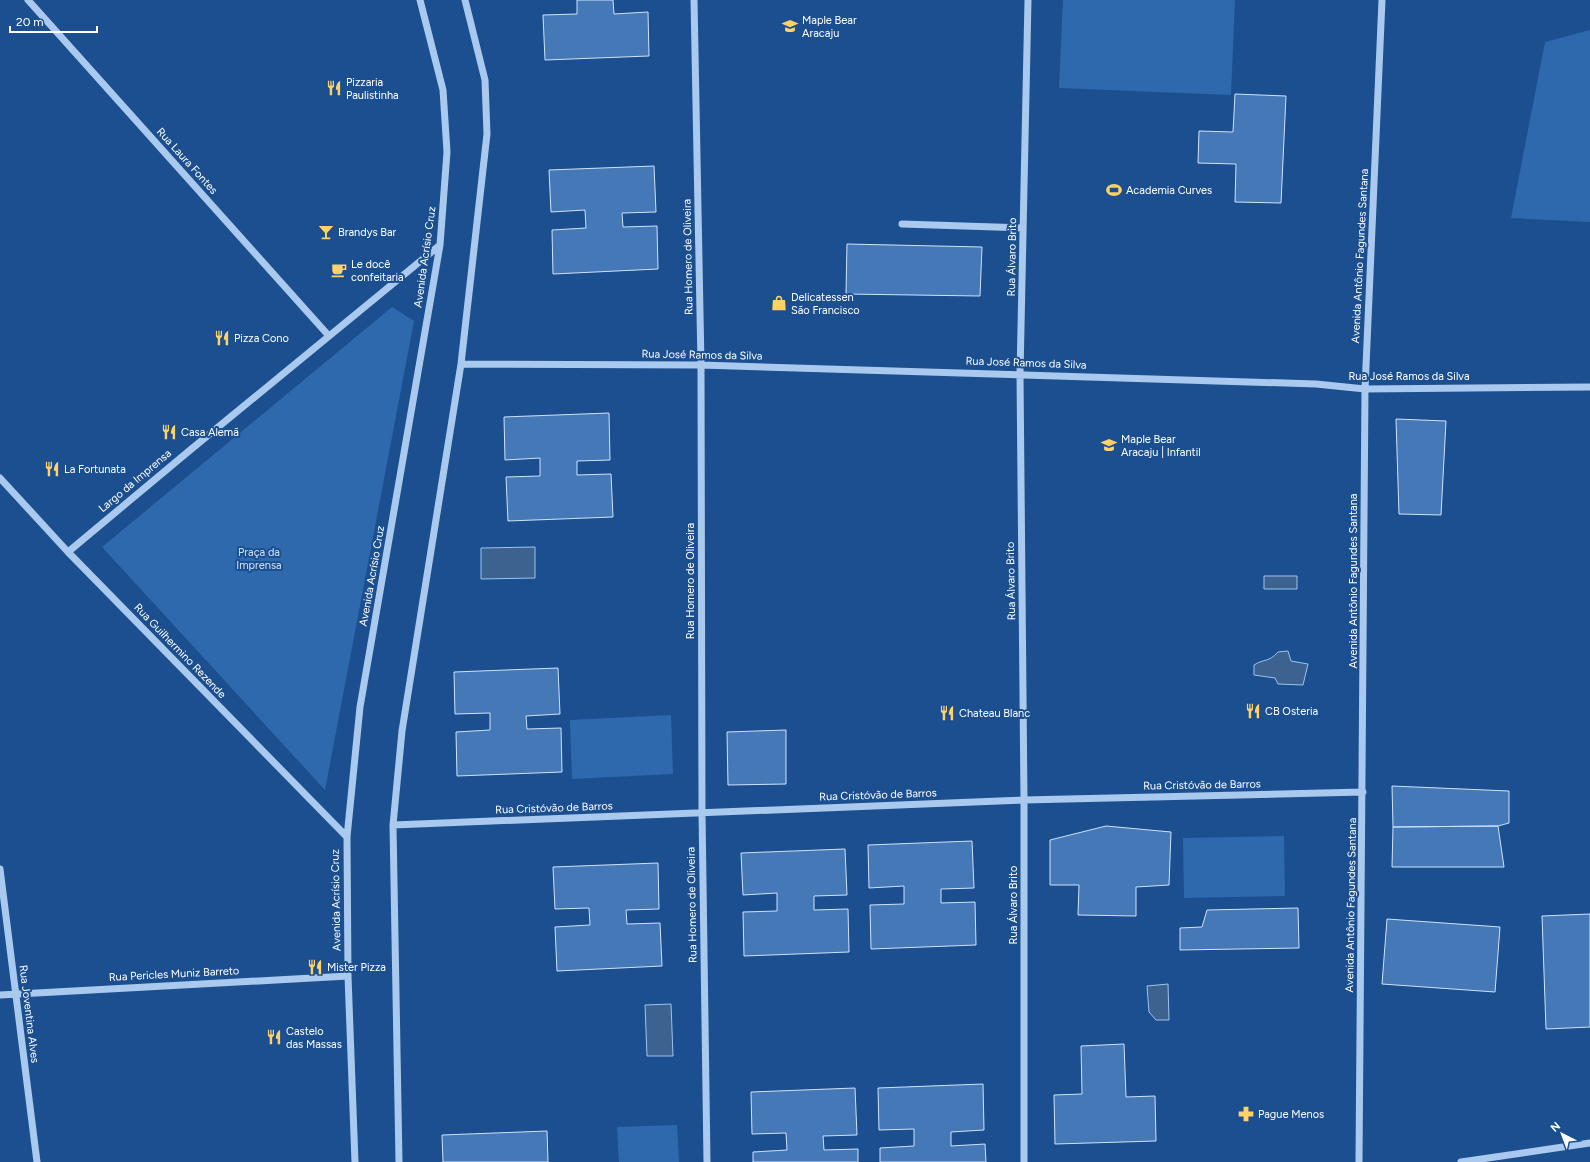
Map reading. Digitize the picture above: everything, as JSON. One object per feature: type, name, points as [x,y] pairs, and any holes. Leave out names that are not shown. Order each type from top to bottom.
[{"type":"street","name":"Rua Laura Fontes","points":[[28,0],[329,336]]},
{"type":"street","name":"Avenida Acrísio Cruz","points":[[355,1162],[348,976],[347,837],[360,707],[440,245],[447,152],[443,90],[420,0]]},
{"type":"street","points":[[399,1162],[393,825],[402,731],[461,364],[487,134],[485,80],[465,0]]},
{"type":"street","name":"Rua Homero de Oliveira","points":[[694,0],[701,365],[702,812],[707,1162]]},
{"type":"street","name":"Rua Álvaro Brito","points":[[1024,1162],[1024,800],[1020,374],[1028,0]]},
{"type":"street","name":"Avenida Antônio Fagundes Santana","points":[[1359,1162],[1365,389],[1382,0]]},
{"type":"street","points":[[902,224],[1024,228]]},
{"type":"street","name":"Largo da Imprensa","points":[[68,552],[440,245]]},
{"type":"street","name":"Rua José Ramos da Silva","points":[[461,364],[701,365],[1316,384],[1365,389],[1590,387]]},
{"type":"street","name":"Rua Guilhermino Rezende","points":[[0,478],[68,552],[347,837]]},
{"type":"street","name":"Rua Cristóvão de Barros","points":[[393,825],[1024,800],[1363,792]]},
{"type":"street","name":"Rua Joventina Alves","points":[[0,869],[37,1162]]},
{"type":"street","name":"Rua Pericles Muniz Barreto","points":[[0,995],[348,976]]},
{"type":"street","points":[[1461,1162],[1590,1143]]},
{"type":"green space","points":[[1063,0],[1235,0],[1231,95],[1059,88]]},
{"type":"green space","points":[[1590,30],[1590,222],[1511,218],[1545,42]]},
{"type":"green space","name":"Praça da Imprensa","points":[[392,307],[414,321],[325,790],[102,547]]},
{"type":"green space","points":[[671,715],[673,774],[572,779],[570,720]]},
{"type":"green space","points":[[1284,836],[1285,896],[1184,898],[1183,838]]},
{"type":"green space","points":[[677,1125],[679,1162],[619,1162],[617,1127]]},
{"type":"shaded area","points":[[535,547],[535,578],[481,579],[481,548]]},
{"type":"shaded area","points":[[1264,576],[1297,576],[1297,589],[1264,589]]},
{"type":"shaded area","points":[[1288,651],[1291,661],[1308,664],[1303,685],[1278,684],[1275,678],[1254,675],[1254,665],[1272,658],[1278,652]]},
{"type":"shaded area","points":[[1168,984],[1169,1020],[1156,1020],[1149,1012],[1147,986]]},
{"type":"shaded area","points":[[671,1004],[673,1056],[647,1056],[645,1005]]},
{"type":"building","points":[[577,0],[613,0],[614,14],[648,12],[649,56],[545,60],[543,15],[577,14]]},
{"type":"building","points":[[1235,94],[1286,96],[1281,203],[1235,202],[1236,164],[1198,163],[1199,131],[1233,132]]},
{"type":"building","points":[[654,166],[656,212],[622,213],[623,227],[657,226],[658,269],[553,274],[552,230],[586,228],[585,210],[551,212],[549,170]]},
{"type":"building","points":[[847,244],[982,247],[980,296],[846,294]]},
{"type":"building","points":[[609,413],[610,460],[577,461],[577,475],[611,474],[613,517],[508,521],[506,477],[540,476],[540,458],[505,460],[504,417]]},
{"type":"building","points":[[1396,419],[1446,421],[1441,515],[1399,514]]},
{"type":"building","points":[[558,668],[560,714],[526,716],[527,729],[561,728],[562,772],[457,776],[456,732],[490,730],[490,713],[455,714],[454,672]]},
{"type":"building","points":[[786,730],[786,784],[728,785],[727,732]]},
{"type":"building","points":[[1392,786],[1509,791],[1509,823],[1498,826],[1393,827]]},
{"type":"building","points":[[1106,826],[1171,832],[1169,885],[1136,887],[1136,916],[1078,915],[1079,885],[1050,885],[1050,840]]},
{"type":"building","points":[[1498,826],[1504,867],[1392,867],[1393,827]]},
{"type":"building","points":[[972,841],[974,888],[941,889],[941,903],[975,902],[976,945],[871,949],[870,905],[904,904],[904,886],[869,888],[868,845]]},
{"type":"building","points":[[845,849],[847,895],[814,896],[814,910],[848,909],[849,952],[744,956],[743,912],[777,911],[777,893],[743,895],[741,853]]},
{"type":"building","points":[[658,863],[659,909],[626,910],[627,924],[660,923],[662,966],[557,971],[555,927],[590,925],[589,908],[555,909],[553,867]]},
{"type":"building","points":[[1298,908],[1299,948],[1180,950],[1180,928],[1202,927],[1207,910]]},
{"type":"building","points":[[1590,914],[1590,1027],[1546,1029],[1542,916]]},
{"type":"building","points":[[1387,919],[1500,927],[1495,992],[1382,984]]},
{"type":"building","points":[[1124,1044],[1126,1097],[1155,1096],[1156,1141],[1055,1144],[1054,1095],[1082,1094],[1081,1046]]},
{"type":"building","points":[[983,1084],[984,1130],[951,1132],[951,1146],[985,1144],[986,1162],[880,1162],[880,1148],[914,1146],[914,1129],[879,1130],[878,1088]]},
{"type":"building","points":[[855,1088],[857,1135],[823,1136],[824,1150],[858,1149],[858,1162],[753,1162],[753,1152],[787,1150],[786,1133],[752,1134],[751,1092]]},
{"type":"building","points":[[547,1131],[548,1162],[443,1162],[442,1135]]},
{"type":"place","name":"Maple Bear Aracaju","points":[[790,26]]},
{"type":"place","name":"Pizzaria Paulistinha","points":[[334,88]]},
{"type":"place","name":"Academia Curves","points":[[1114,190]]},
{"type":"place","name":"Brandys Bar","points":[[326,232]]},
{"type":"place","name":"Le docê confeitaria","points":[[339,270]]},
{"type":"place","name":"Delicatessen São Francisco","points":[[779,303]]},
{"type":"place","name":"Pizza Cono","points":[[222,338]]},
{"type":"place","name":"Casa Alemã","points":[[169,432]]},
{"type":"place","name":"Maple Bear Aracaju | Infantil","points":[[1109,445]]},
{"type":"place","name":"La Fortunata","points":[[52,469]]},
{"type":"place","name":"CB Osteria","points":[[1253,711]]},
{"type":"place","name":"Chateau Blanc","points":[[947,713]]},
{"type":"place","name":"Mister Pizza","points":[[315,967]]},
{"type":"place","name":"Castelo das Massas","points":[[274,1037]]},
{"type":"place","name":"Pague Menos","points":[[1246,1114]]}]
